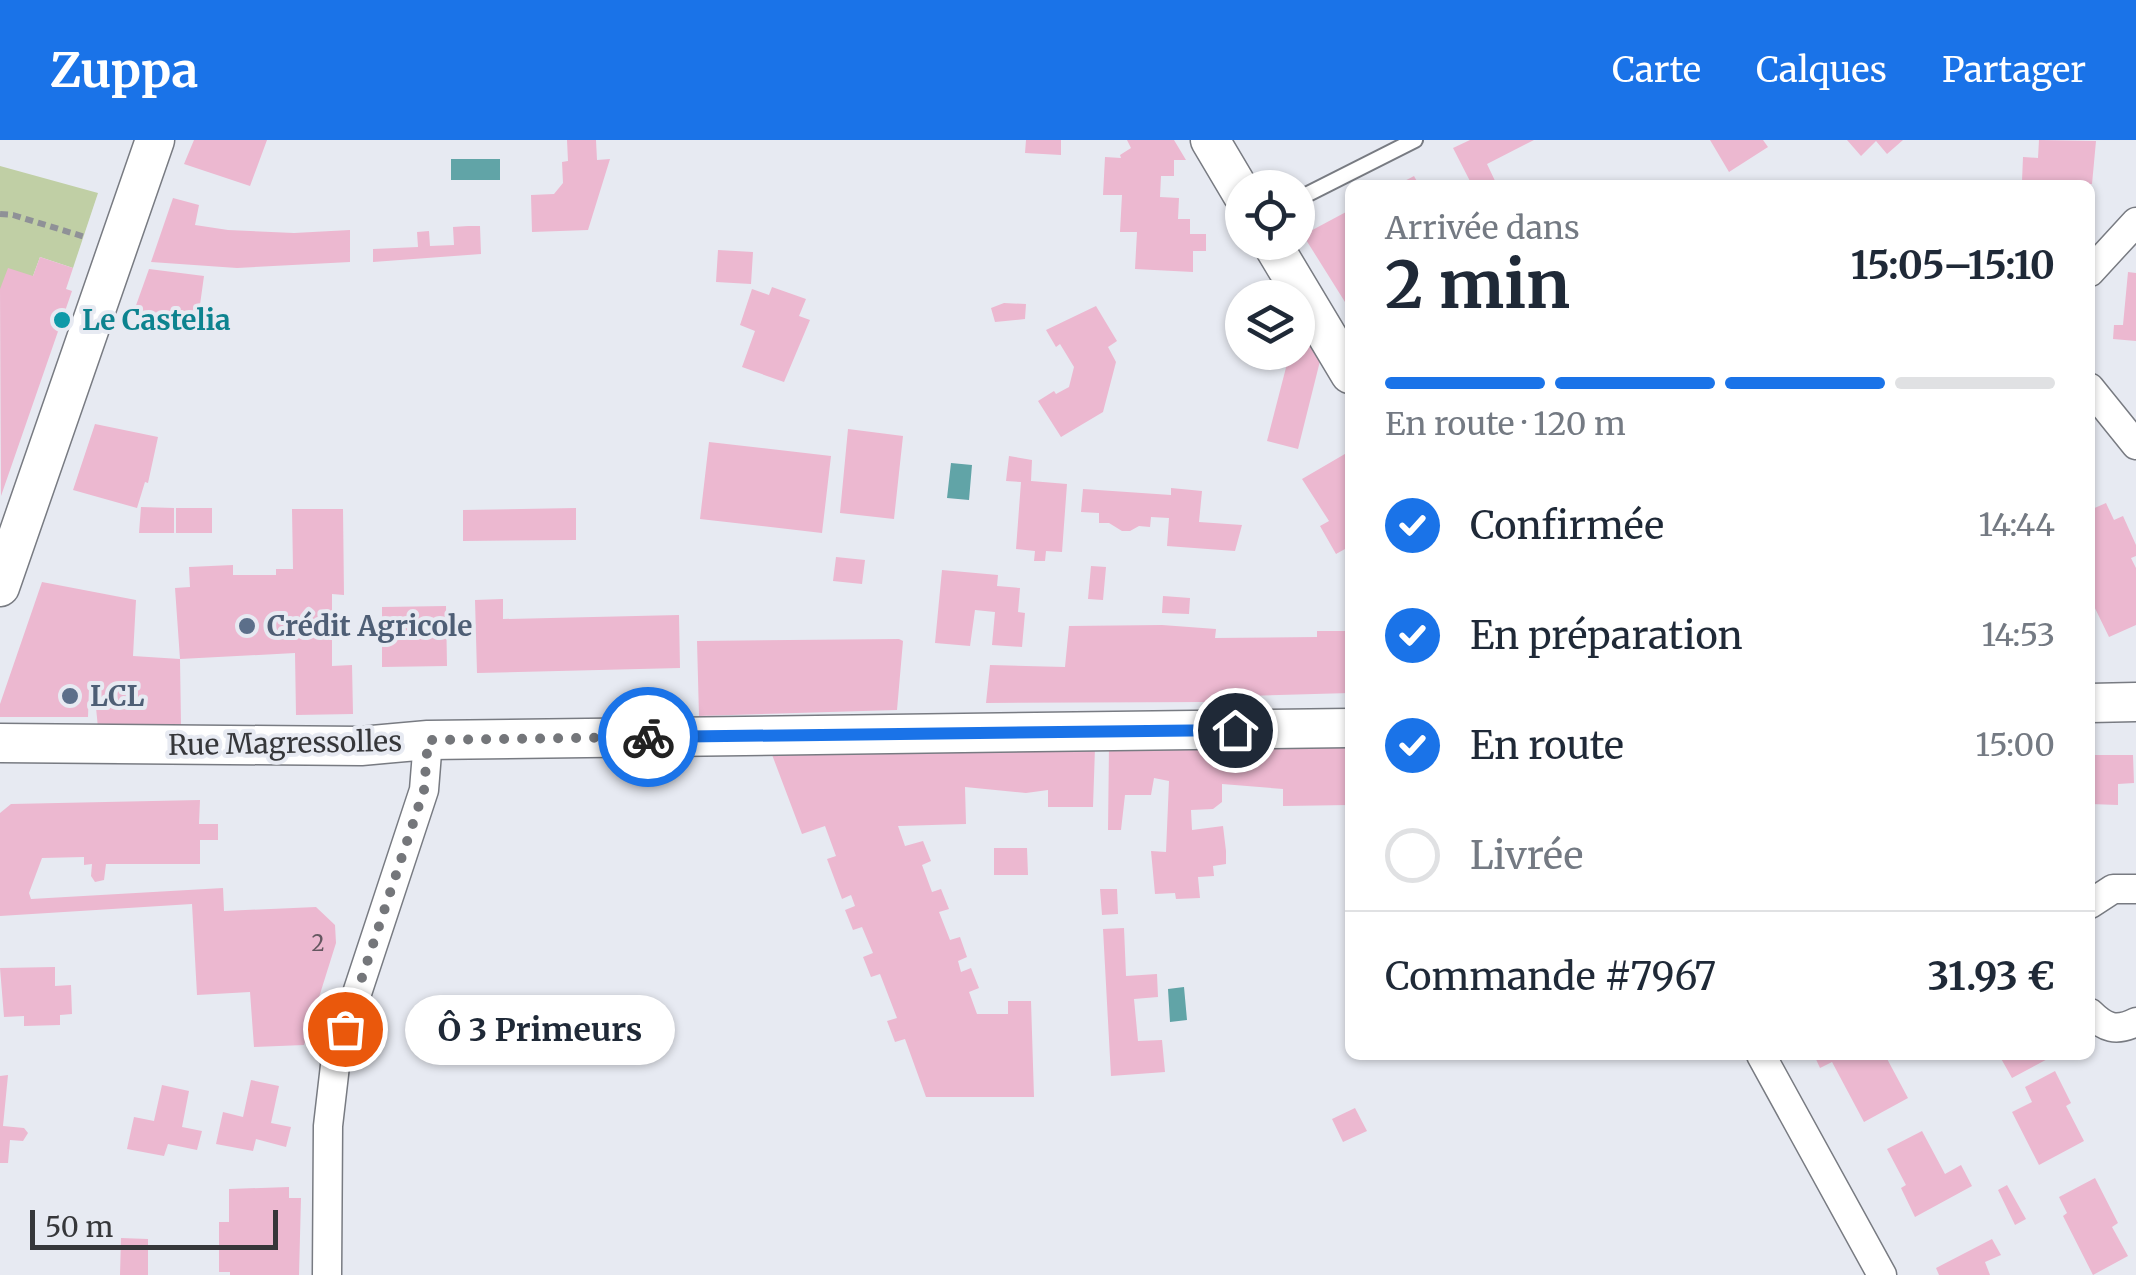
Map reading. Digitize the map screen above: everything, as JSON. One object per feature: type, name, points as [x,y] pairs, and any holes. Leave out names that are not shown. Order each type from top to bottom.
[{"type":"street","points":[[0,586],[155,140]]},
{"type":"street","points":[[1210,140],[1228,170]]},
{"type":"street","points":[[2095,267],[2136,222]]},
{"type":"street","points":[[1282,260],[1345,366]]},
{"type":"street","points":[[2095,394],[2136,444]]},
{"type":"street","points":[[2095,703],[2136,702]]},
{"type":"street","name":"Rue Magressolles","points":[[0,744],[361,746],[428,740],[1345,728]]},
{"type":"street","points":[[327,1275],[328,1126],[336,1056],[424,790],[428,740]]},
{"type":"street","points":[[2095,901],[2112,889],[2136,889]]},
{"type":"street","points":[[2095,1018],[2104,1027],[2124,1028],[2136,1022]]},
{"type":"street","points":[[1764,1060],[1882,1275]]},
{"type":"lane","points":[[1315,190],[1415,140]]},
{"type":"path","points":[[0,214],[118,247]]},
{"type":"green space","points":[[0,166],[98,193],[73,268],[40,257],[33,276],[0,290]]},
{"type":"water","points":[[451,159],[500,159],[500,180],[451,180]]},
{"type":"water","points":[[951,463],[972,465],[969,500],[947,498]]},
{"type":"water","points":[[1184,987],[1187,1020],[1170,1022],[1168,989]]},
{"type":"building","points":[[194,140],[267,140],[250,186],[184,164]]},
{"type":"building","points":[[567,140],[596,140],[597,160],[610,159],[588,230],[532,232],[531,195],[554,194],[563,183]]},
{"type":"building","points":[[1026,140],[1061,140],[1061,155],[1025,153]]},
{"type":"building","points":[[1127,140],[1174,140],[1186,160],[1174,160],[1174,176],[1161,176],[1160,197],[1179,198],[1178,219],[1190,219],[1190,234],[1206,234],[1206,251],[1193,251],[1193,272],[1135,269],[1137,232],[1120,232],[1122,195],[1103,195],[1105,157],[1121,158],[1131,148]]},
{"type":"building","points":[[1470,140],[1534,140],[1487,164],[1495,180],[1469,180],[1453,148]]},
{"type":"building","points":[[1710,140],[1763,140],[1768,147],[1729,172]]},
{"type":"building","points":[[1847,140],[1903,140],[1887,154],[1876,141],[1861,156]]},
{"type":"building","points":[[2039,140],[2096,141],[2092,180],[2022,180],[2023,157],[2038,158]]},
{"type":"building","points":[[173,198],[199,205],[195,225],[294,233],[350,230],[350,262],[237,268],[151,262]]},
{"type":"building","points":[[1345,213],[1345,302],[1315,254],[1315,229]]},
{"type":"building","points":[[480,226],[481,254],[373,262],[373,249],[418,247],[417,232],[429,231],[430,246],[454,245],[453,227]]},
{"type":"building","points":[[718,250],[753,252],[751,284],[716,282]]},
{"type":"building","points":[[40,257],[73,268],[66,289],[72,291],[1,496],[0,289],[8,268],[33,276]]},
{"type":"building","points":[[149,269],[204,276],[198,319],[134,311]]},
{"type":"building","points":[[2128,272],[2136,273],[2136,341],[2113,339],[2114,325],[2123,325]]},
{"type":"building","points":[[772,287],[806,299],[799,316],[810,320],[784,382],[742,367],[755,331],[740,325],[752,289],[769,295]]},
{"type":"building","points":[[1004,303],[1026,304],[1025,319],[995,322],[991,308]]},
{"type":"building","points":[[1096,306],[1117,341],[1108,347],[1116,362],[1103,412],[1061,437],[1038,401],[1069,387],[1074,367],[1046,330]]},
{"type":"building","points":[[1316,347],[1321,357],[1298,449],[1267,441],[1285,370],[1315,370]]},
{"type":"building","points":[[95,424],[158,437],[148,483],[145,482],[137,508],[73,490]]},
{"type":"building","points":[[848,429],[903,436],[894,519],[840,513]]},
{"type":"building","points":[[709,442],[831,456],[822,533],[700,519]]},
{"type":"building","points":[[1345,454],[1345,549],[1336,554],[1320,526],[1329,521],[1302,479]]},
{"type":"building","points":[[1009,456],[1032,460],[1031,481],[1067,484],[1062,552],[1046,551],[1045,561],[1034,561],[1035,551],[1016,549],[1021,482],[1006,481]]},
{"type":"building","points":[[1171,488],[1202,491],[1199,522],[1242,525],[1235,551],[1167,546],[1169,518],[1151,517],[1150,527],[1122,531],[1109,523],[1099,523],[1099,513],[1081,512],[1083,489],[1171,495]]},
{"type":"building","points":[[2106,503],[2114,520],[2123,516],[2136,545],[2136,556],[2131,558],[2136,568],[2136,625],[2109,637],[2095,608],[2095,508]]},
{"type":"building","points":[[141,507],[174,508],[174,533],[139,533]]},
{"type":"building","points":[[176,508],[212,508],[212,533],[176,533]]},
{"type":"building","points":[[576,508],[576,540],[463,541],[463,510]]},
{"type":"building","points":[[292,509],[343,509],[344,595],[332,594],[332,666],[352,665],[353,714],[296,715],[295,653],[180,659],[175,588],[190,587],[189,567],[233,565],[233,575],[276,575],[276,569],[293,569]]},
{"type":"building","points":[[836,557],[865,560],[862,584],[833,581]]},
{"type":"building","points":[[1091,566],[1106,567],[1103,600],[1088,599]]},
{"type":"building","points":[[942,570],[998,575],[997,586],[1020,588],[1018,612],[1025,613],[1022,647],[992,645],[995,612],[975,610],[970,646],[935,643]]},
{"type":"building","points":[[42,582],[136,600],[133,656],[180,659],[181,725],[98,728],[94,687],[89,687],[88,717],[0,717],[0,704]]},
{"type":"building","points":[[1163,596],[1190,598],[1189,614],[1162,613]]},
{"type":"building","points":[[503,599],[503,619],[679,615],[680,668],[477,673],[475,600]]},
{"type":"building","points":[[446,606],[447,666],[382,667],[382,607]]},
{"type":"building","points":[[1069,626],[1216,629],[1215,638],[1317,637],[1317,631],[1345,631],[1345,693],[1210,697],[1210,702],[986,703],[990,665],[1065,667]]},
{"type":"building","points":[[697,641],[903,641],[897,710],[699,716]]},
{"type":"building","points":[[1345,743],[1345,805],[1283,806],[1283,789],[1222,784],[1222,802],[1213,809],[1191,810],[1192,830],[1223,826],[1226,864],[1213,866],[1214,876],[1198,877],[1200,898],[1176,899],[1175,893],[1155,894],[1151,851],[1166,852],[1169,781],[1154,778],[1151,795],[1125,795],[1121,830],[1108,830],[1109,746]]},
{"type":"building","points":[[1050,747],[1095,748],[1093,807],[1048,807],[1048,790],[1026,793],[965,787],[966,824],[898,826],[905,846],[923,841],[931,861],[922,865],[932,892],[941,889],[949,909],[939,912],[950,940],[960,937],[967,957],[958,961],[961,972],[971,968],[979,988],[969,992],[977,1014],[1008,1014],[1008,1001],[1031,1001],[1034,1097],[926,1097],[905,1039],[895,1042],[887,1021],[897,1018],[880,974],[871,977],[863,957],[873,953],[862,927],[853,930],[845,910],[855,906],[851,895],[842,899],[827,859],[836,856],[825,826],[802,834],[771,752],[1025,752],[1050,751]]},
{"type":"building","points":[[2095,755],[2133,755],[2134,783],[2118,784],[2118,805],[2095,804]]},
{"type":"building","points":[[200,800],[199,824],[218,824],[218,840],[200,840],[200,864],[106,864],[104,880],[95,882],[92,864],[84,865],[84,857],[42,858],[29,893],[31,899],[223,888],[224,911],[316,907],[335,925],[336,943],[304,1045],[254,1047],[250,992],[197,995],[192,904],[0,916],[0,813],[11,804]]},
{"type":"building","points":[[994,848],[1027,848],[1028,875],[994,875]]},
{"type":"building","points":[[1100,889],[1117,889],[1118,914],[1102,915]]},
{"type":"building","points":[[1124,928],[1126,976],[1157,974],[1158,997],[1134,999],[1138,1041],[1162,1040],[1165,1072],[1111,1076],[1103,929]]},
{"type":"building","points":[[55,967],[55,986],[71,985],[72,1014],[60,1015],[60,1025],[24,1026],[24,1016],[4,1017],[0,968]]},
{"type":"building","points":[[1816,1060],[1888,1060],[1908,1098],[1864,1122],[1832,1062],[1820,1068]]},
{"type":"building","points":[[2002,1060],[2046,1060],[2012,1078]]},
{"type":"building","points":[[2055,1071],[2071,1103],[2066,1106],[2084,1141],[2039,1165],[2012,1112],[2032,1102],[2025,1087]]},
{"type":"building","points":[[8,1075],[3,1126],[24,1128],[28,1133],[23,1141],[10,1140],[8,1163],[0,1163],[0,1076]]},
{"type":"building","points":[[251,1080],[279,1086],[271,1123],[291,1127],[286,1147],[256,1139],[253,1151],[216,1144],[223,1112],[243,1117]]},
{"type":"building","points":[[162,1085],[189,1091],[182,1127],[202,1131],[197,1150],[168,1144],[164,1156],[127,1149],[134,1117],[154,1121]]},
{"type":"building","points":[[1355,1108],[1367,1131],[1343,1142],[1332,1119]]},
{"type":"building","points":[[1922,1131],[1945,1174],[1961,1165],[1972,1186],[1915,1217],[1901,1188],[1906,1185],[1887,1149]]},
{"type":"building","points":[[2095,1178],[2118,1223],[2112,1227],[2128,1256],[2093,1275],[2063,1216],[2067,1213],[2059,1197]]},
{"type":"building","points":[[2007,1185],[2026,1219],[2015,1225],[1998,1190]]},
{"type":"building","points":[[289,1187],[289,1198],[301,1198],[299,1275],[219,1272],[219,1222],[229,1222],[229,1189]]},
{"type":"building","points":[[121,1238],[148,1239],[148,1275],[120,1275]]},
{"type":"building","points":[[1992,1239],[2001,1255],[1985,1262],[1990,1275],[1939,1275],[1936,1268]]},
{"type":"way so far","points":[[345,1029],[424,790],[428,740],[648,737]]},
{"type":"place","name":"Le Castelia","points":[[62,320]]},
{"type":"place","name":"Crédit Agricole","points":[[247,626]]},
{"type":"place","name":"LCL","points":[[70,696]]},
{"type":"place","name":"Ô 3 Primeurs","points":[[345,1029]]},
{"type":"route","points":[[648,737],[1235,730]]}]
